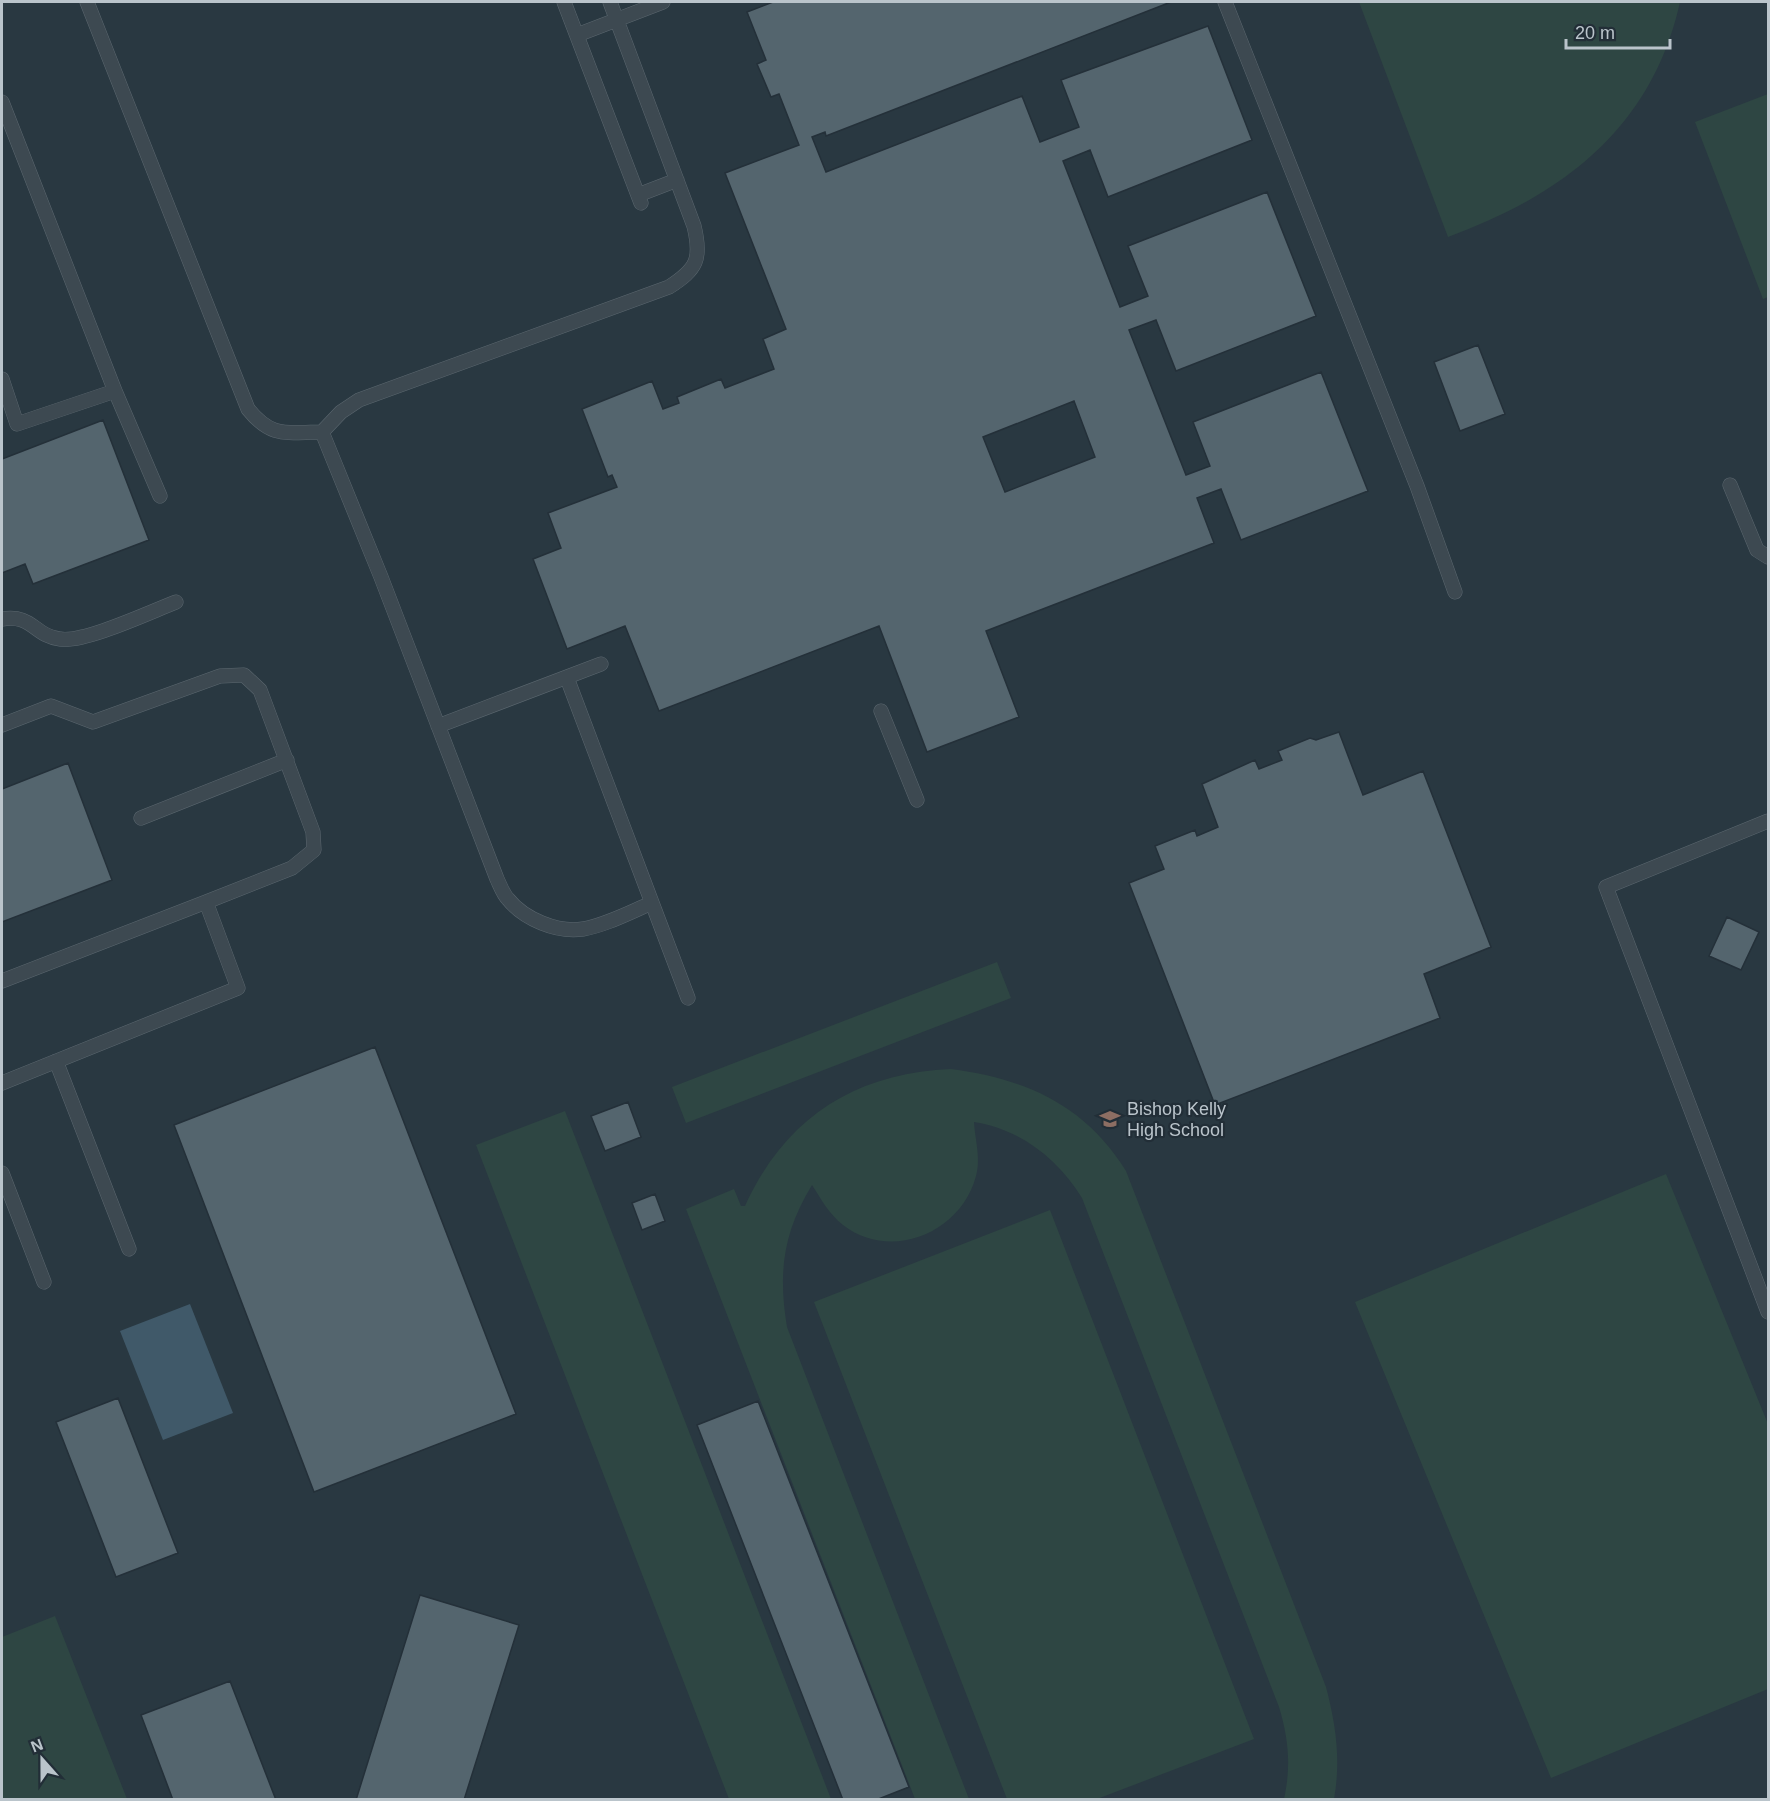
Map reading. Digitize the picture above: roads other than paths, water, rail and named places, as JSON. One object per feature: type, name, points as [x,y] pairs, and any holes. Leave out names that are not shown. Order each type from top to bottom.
[{"type":"lane","points":[[87,2],[248,409],[261,425],[279,433],[322,432],[341,412],[359,400],[669,287],[688,275],[698,259],[698,243],[677,180],[610,2]]},
{"type":"lane","points":[[564,2],[640,199],[677,180]]},
{"type":"lane","points":[[577,35],[663,2]]},
{"type":"lane","points":[[1225,2],[1418,486],[1455,591]]},
{"type":"lane","points":[[2,102],[115,391],[160,496]]},
{"type":"lane","points":[[2,379],[17,424],[115,391]]},
{"type":"lane","points":[[322,432],[497,879],[507,899],[523,913],[562,929],[582,929],[652,903]]},
{"type":"lane","points":[[1730,484],[1756,550],[1768,557]]},
{"type":"lane","points":[[2,619],[27,620],[46,636],[63,640],[86,635],[176,602]]},
{"type":"lane","points":[[438,726],[602,664]]},
{"type":"lane","points":[[2,725],[51,706],[93,722],[220,676],[244,675],[260,690],[313,832],[314,850],[292,868],[2,981]]},
{"type":"lane","points":[[567,678],[688,998]]},
{"type":"lane","points":[[881,711],[917,800]]},
{"type":"lane","points":[[141,818],[286,760]]},
{"type":"lane","points":[[1768,821],[1606,886],[1768,1312]]},
{"type":"lane","points":[[2,1083],[238,988],[206,902]]},
{"type":"lane","points":[[56,1061],[129,1249]]},
{"type":"lane","points":[[2,1173],[44,1282]]},
{"type":"water","points":[[190,1304],[233,1413],[163,1440],[120,1331]]},
{"type":"place","name":"Bishop Kelly High School","points":[[1110,1119]]}]
